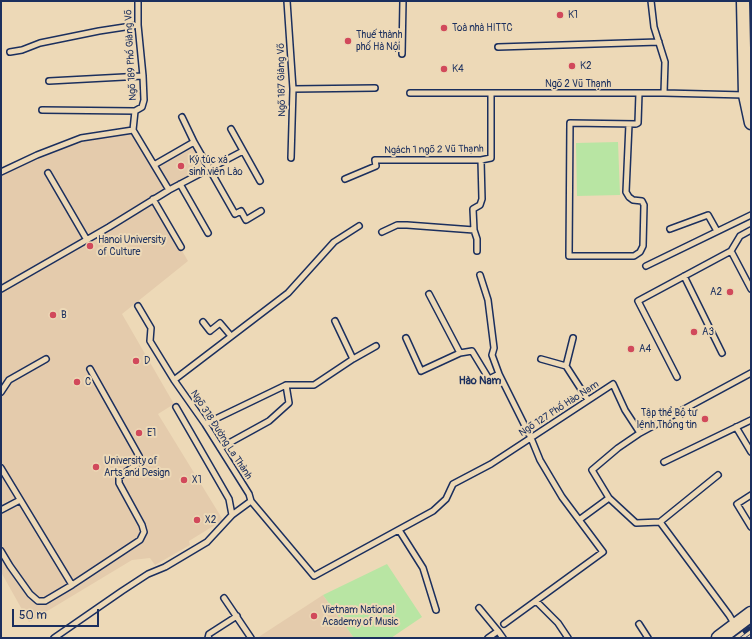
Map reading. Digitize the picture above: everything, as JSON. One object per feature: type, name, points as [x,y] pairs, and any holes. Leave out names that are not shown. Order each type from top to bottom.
[{"type":"main road","points":[[719,638],[751,614]]},
{"type":"street","points":[[743,1],[748,46],[745,95],[751,123]]},
{"type":"lane","name":"Ngõ 189 Phố Giảng Võ","points":[[133,130],[135,111],[142,107],[144,100],[138,25],[138,1]]},
{"type":"lane","name":"Ngõ 187 Giảng Võ","points":[[288,1],[293,89],[291,158]]},
{"type":"lane","points":[[402,54],[403,1]]},
{"type":"lane","points":[[651,1],[654,27],[665,62],[664,93]]},
{"type":"lane","points":[[10,52],[22,50],[40,43],[138,25]]},
{"type":"lane","points":[[498,47],[659,42]]},
{"type":"lane","points":[[50,81],[143,76]]},
{"type":"lane","points":[[293,89],[375,88]]},
{"type":"lane","name":"Ngõ 2 Vũ Thạnh","points":[[410,93],[664,93],[745,95]]},
{"type":"lane","name":"Ngách 1 ngõ 2 Vũ Thạnh","points":[[345,179],[376,166],[375,160],[481,160],[491,158],[491,93]]},
{"type":"lane","points":[[629,124],[626,192],[629,197],[634,200],[642,201],[644,205],[643,246],[640,252],[634,256],[569,256],[570,123],[629,124],[638,122],[639,94]]},
{"type":"lane","points":[[42,110],[135,111]]},
{"type":"lane","points":[[182,118],[208,168],[235,214],[241,211],[246,220],[261,211]]},
{"type":"lane","points":[[231,129],[260,181]]},
{"type":"lane","points":[[1,172],[81,138],[133,130],[169,190]]},
{"type":"lane","points":[[154,165],[194,142]]},
{"type":"lane","points":[[1,289],[87,240],[153,199],[208,168],[243,151]]},
{"type":"lane","points":[[477,251],[477,238],[474,230],[473,209],[480,205],[482,199],[481,160]]},
{"type":"lane","points":[[48,173],[87,240]]},
{"type":"lane","points":[[180,184],[208,233]]},
{"type":"lane","points":[[153,199],[181,247]]},
{"type":"lane","points":[[670,229],[708,215],[717,231]]},
{"type":"lane","points":[[646,266],[751,215]]},
{"type":"lane","points":[[382,232],[397,225],[474,230]]},
{"type":"lane","points":[[174,380],[288,294],[334,242],[359,226]]},
{"type":"lane","points":[[677,377],[638,301],[731,251],[740,236],[751,230]]},
{"type":"lane","points":[[731,251],[751,290]]},
{"type":"lane","points":[[480,275],[488,300],[494,348],[492,355],[499,374],[531,438],[540,460],[562,497],[603,552],[504,624]]},
{"type":"lane","points":[[684,276],[722,353]]},
{"type":"lane","points":[[429,294],[460,353]]},
{"type":"lane","name":"Ngõ 318 Đường La Thành","points":[[138,306],[151,328],[150,341],[174,380],[205,424],[249,494],[251,501]]},
{"type":"lane","points":[[335,321],[353,359]]},
{"type":"lane","points":[[203,322],[210,331],[220,323],[231,336]]},
{"type":"lane","points":[[406,338],[421,371],[460,353],[472,351],[489,379],[499,374]]},
{"type":"lane","points":[[566,366],[573,338]]},
{"type":"lane","points":[[205,424],[286,385],[314,385],[353,359],[376,346]]},
{"type":"lane","points":[[1,392],[9,380],[46,359]]},
{"type":"lane","points":[[541,359],[566,366],[588,400]]},
{"type":"lane","points":[[1,550],[30,594],[38,600],[44,601],[49,600],[140,540],[144,532],[142,525],[119,483],[119,477],[137,464],[140,460],[140,456],[90,369]]},
{"type":"lane","points":[[718,475],[660,522],[636,523],[610,498],[592,470],[618,448],[640,433],[751,373]]},
{"type":"lane","name":"Ngõ 127 Phố Hào Nam","points":[[251,501],[314,576],[433,511],[446,499],[453,484],[491,464],[613,384],[625,410],[640,433]]},
{"type":"lane","points":[[220,448],[269,421],[288,403],[286,385]]},
{"type":"lane","points":[[176,407],[229,499],[232,515]]},
{"type":"lane","points":[[664,462],[751,420]]},
{"type":"lane","points":[[736,427],[751,452]]},
{"type":"lane","points":[[1,468],[72,585]]},
{"type":"lane","points":[[751,496],[737,504],[751,527]]},
{"type":"lane","points":[[579,520],[610,498]]},
{"type":"lane","points":[[1,510],[20,500]]},
{"type":"lane","points":[[54,638],[148,574],[165,567],[207,542],[232,515],[251,501]]},
{"type":"lane","points":[[660,522],[729,615],[735,626]]},
{"type":"lane","points":[[399,530],[423,568],[436,610]]},
{"type":"lane","points":[[224,598],[252,638]]},
{"type":"lane","points":[[536,601],[558,623],[568,638]]},
{"type":"lane","points":[[479,608],[503,638]]},
{"type":"lane","points":[[208,638],[209,634],[237,616]]},
{"type":"lane","points":[[639,624],[648,638]]},
{"type":"lane","points":[[488,638],[498,631]]},
{"type":"shaded area","name":"University of Arts and Design","points":[[133,134],[165,189],[151,198],[188,261],[122,314],[174,404],[158,414],[223,520],[189,541],[190,545],[155,565],[150,558],[132,560],[29,622],[1,572],[1,174],[80,142]]},
{"type":"shaded area","name":"Ký túc xá sinh viên Lào","points":[[192,145],[204,166],[169,186],[157,165]]},
{"type":"shaded area","name":"Vietnam National Academy of Music","points":[[323,595],[354,638],[257,638]]},
{"type":"green space","points":[[618,142],[620,195],[577,196],[576,143]]},
{"type":"green space","points":[[387,564],[422,617],[391,638],[354,638],[323,595]]},
{"type":"railway","points":[[736,638],[751,627]]},
{"type":"place","name":"K1","points":[[560,15]]},
{"type":"place","name":"Toà nhà HITTC","points":[[444,28]]},
{"type":"place","name":"Thuế thành phố Hà Nội","points":[[348,41]]},
{"type":"place","name":"K2","points":[[572,66]]},
{"type":"place","name":"K4","points":[[444,69]]},
{"type":"place","name":"Ký túc xá sinh viên Lào","points":[[181,166]]},
{"type":"place","name":"Hanoi University of Culture","points":[[90,246]]},
{"type":"place","name":"A2","points":[[730,292]]},
{"type":"place","name":"B","points":[[53,315]]},
{"type":"place","name":"A3","points":[[694,332]]},
{"type":"place","name":"A4","points":[[631,349]]},
{"type":"place","name":"D","points":[[136,361]]},
{"type":"place","name":"C","points":[[77,382]]},
{"type":"place","name":"Tập thể Bộ tư lệnh Thông tin","points":[[705,419]]},
{"type":"place","name":"E1","points":[[139,433]]},
{"type":"place","name":"University of Arts and Design","points":[[96,467]]},
{"type":"place","name":"X1","points":[[184,480]]},
{"type":"place","name":"X2","points":[[197,520]]},
{"type":"place","name":"Vietnam National Academy of Music","points":[[314,616]]},
{"type":"district","name":"Hào Nam","points":[[480,381]]}]
